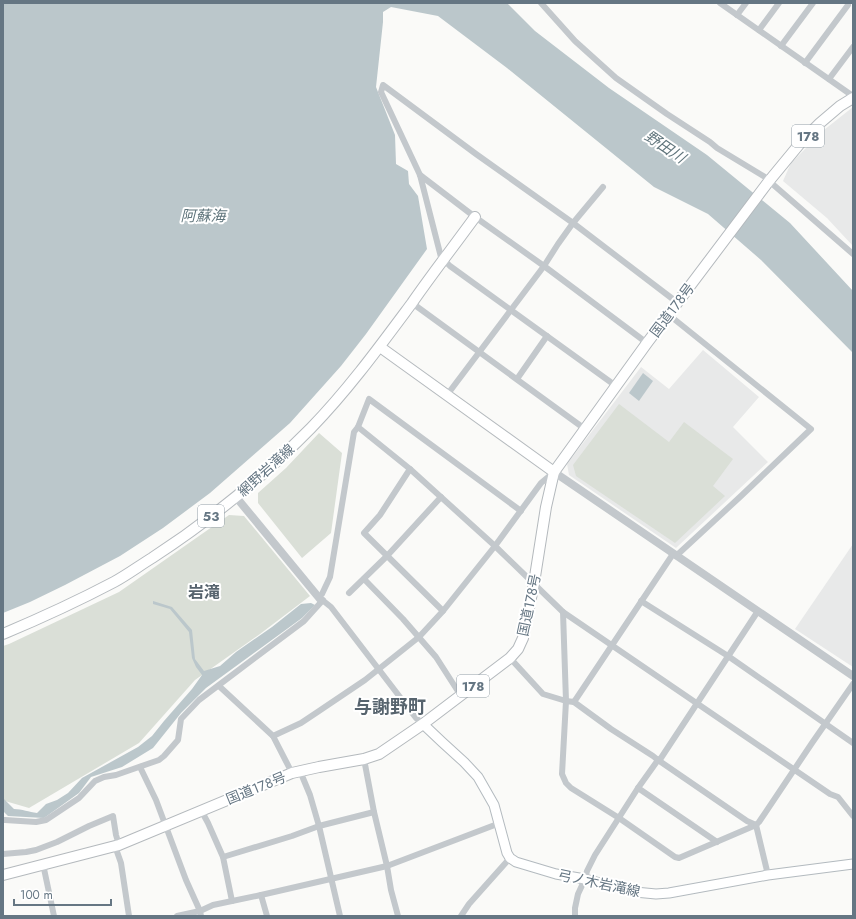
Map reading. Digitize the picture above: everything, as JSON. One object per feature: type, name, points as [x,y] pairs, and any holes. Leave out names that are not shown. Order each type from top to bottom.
[{"type":"main road","name":"国道178号","points":[[3,876],[117,845],[296,772],[364,760],[379,754],[424,724],[510,658],[518,649],[523,638],[534,583],[546,507],[554,472],[647,343],[769,181],[802,141],[840,106],[853,98]]},
{"type":"main road","name":"網野岩滝線","points":[[3,634],[41,618],[115,581],[179,540],[236,497],[312,427],[346,388],[380,346],[475,218]]},
{"type":"main road","points":[[380,346],[554,472]]},
{"type":"main road","points":[[424,724],[478,777],[494,805],[507,853],[510,858]]},
{"type":"main road","name":"弓ノ木岩滝線","points":[[510,858],[516,862],[556,874],[585,879],[635,892],[656,894],[768,875],[853,864]]},
{"type":"street","points":[[541,3],[575,41],[616,78],[717,148],[765,177],[853,254]]},
{"type":"street","points":[[720,3],[829,79],[850,94],[853,98]]},
{"type":"street","points":[[737,15],[746,3]]},
{"type":"street","points":[[759,30],[779,3]]},
{"type":"street","points":[[781,46],[813,3]]},
{"type":"street","points":[[805,63],[849,6]]},
{"type":"street","points":[[829,79],[853,47]]},
{"type":"street","points":[[616,386],[443,260],[420,175],[381,92],[383,85],[573,223],[678,303]]},
{"type":"street","points":[[420,175],[475,218],[544,266],[647,343]]},
{"type":"street","points":[[447,395],[544,266],[573,223],[603,187]]},
{"type":"street","points":[[412,302],[585,429]]},
{"type":"street","points":[[574,702],[641,601],[674,555],[740,496],[811,429],[669,315]]},
{"type":"street","points":[[517,379],[547,336]]},
{"type":"street","points":[[3,820],[36,822],[46,820],[79,798],[95,781],[104,776],[116,775],[159,760],[178,740],[181,719],[199,700],[304,622],[321,599],[330,577],[354,432],[358,427],[369,400],[521,511]]},
{"type":"street","points":[[358,427],[410,469],[496,546],[563,612],[830,794],[838,797],[853,816]]},
{"type":"street","points":[[410,469],[380,515],[364,533],[443,611]]},
{"type":"street","points":[[273,736],[301,723],[319,712],[378,670],[419,637],[443,611],[496,546],[541,483],[554,472],[853,676]]},
{"type":"street","points":[[236,497],[321,599],[331,607],[416,718],[424,724]]},
{"type":"street","points":[[349,593],[387,556],[441,497]]},
{"type":"street","points":[[364,579],[436,657],[461,696]]},
{"type":"street","points":[[641,601],[728,656],[853,743]]},
{"type":"street","points":[[575,916],[578,894],[595,855],[638,788],[661,758],[758,611]]},
{"type":"street","points":[[563,612],[566,701],[562,774],[566,783],[571,788],[619,818],[675,857],[679,858],[756,825],[853,684]]},
{"type":"street","points":[[510,658],[543,694],[574,702],[611,729],[747,821],[756,825]]},
{"type":"street","points":[[219,686],[273,736],[310,795],[332,878],[340,916]]},
{"type":"street","points":[[364,760],[374,812],[398,916]]},
{"type":"street","points":[[140,767],[156,800],[186,880],[201,913]]},
{"type":"street","points":[[638,788],[717,842]]},
{"type":"street","points":[[201,810],[223,856],[232,901]]},
{"type":"street","points":[[223,856],[292,836],[319,826],[374,812]]},
{"type":"street","points":[[3,854],[36,850],[113,816],[129,916]]},
{"type":"street","points":[[177,916],[201,913],[213,905],[387,866],[500,823]]},
{"type":"street","points":[[756,825],[768,875]]},
{"type":"street","points":[[460,916],[510,858]]},
{"type":"street","points":[[43,864],[54,916]]},
{"type":"street","points":[[261,895],[267,916]]},
{"type":"shaded area","points":[[853,107],[853,246],[827,218],[783,181],[791,163],[824,130]]},
{"type":"shaded area","points":[[703,350],[759,397],[733,427],[768,462],[676,548],[569,475],[567,464],[641,367],[669,389]]},
{"type":"shaded area","points":[[619,404],[669,442],[684,422],[733,459],[713,486],[725,496],[675,543],[576,476],[573,465]]},
{"type":"shaded area","points":[[319,433],[342,453],[331,533],[302,558],[258,503],[258,493],[286,468]]},
{"type":"shaded area","points":[[229,515],[244,516],[310,596],[195,680],[139,743],[29,808],[5,801],[3,799],[3,646],[119,592]]},
{"type":"shaded area","points":[[853,544],[853,667],[795,629]]},
{"type":"water","name":"阿蘇海","points":[[3,3],[507,3],[535,31],[609,88],[707,155],[790,223],[853,291],[853,353],[761,260],[708,214],[654,187],[507,68],[438,16],[391,7],[383,12],[376,87],[395,135],[396,164],[408,171],[409,184],[418,196],[427,249],[341,366],[290,423],[210,493],[163,528],[120,556],[65,585],[3,613]]},
{"type":"water","points":[[643,373],[653,381],[639,401],[629,393]]},
{"type":"water","points":[[153,601],[172,607],[192,630],[195,659],[204,671],[220,666],[236,652],[272,627],[301,604],[311,603],[315,605],[302,618],[206,688],[181,713],[153,748],[122,767],[91,777],[79,793],[44,818],[8,816],[3,811],[3,798],[14,809],[37,813],[46,804],[57,800],[68,793],[82,778],[138,747],[152,736],[202,675],[192,658],[189,632],[170,609],[153,604]]},
{"type":"district","name":"岩滝","points":[[204,592]]},
{"type":"district","name":"与謝野町","points":[[390,707]]},
{"type":"water label","name":"野田川","points":[[665,147]]}]
